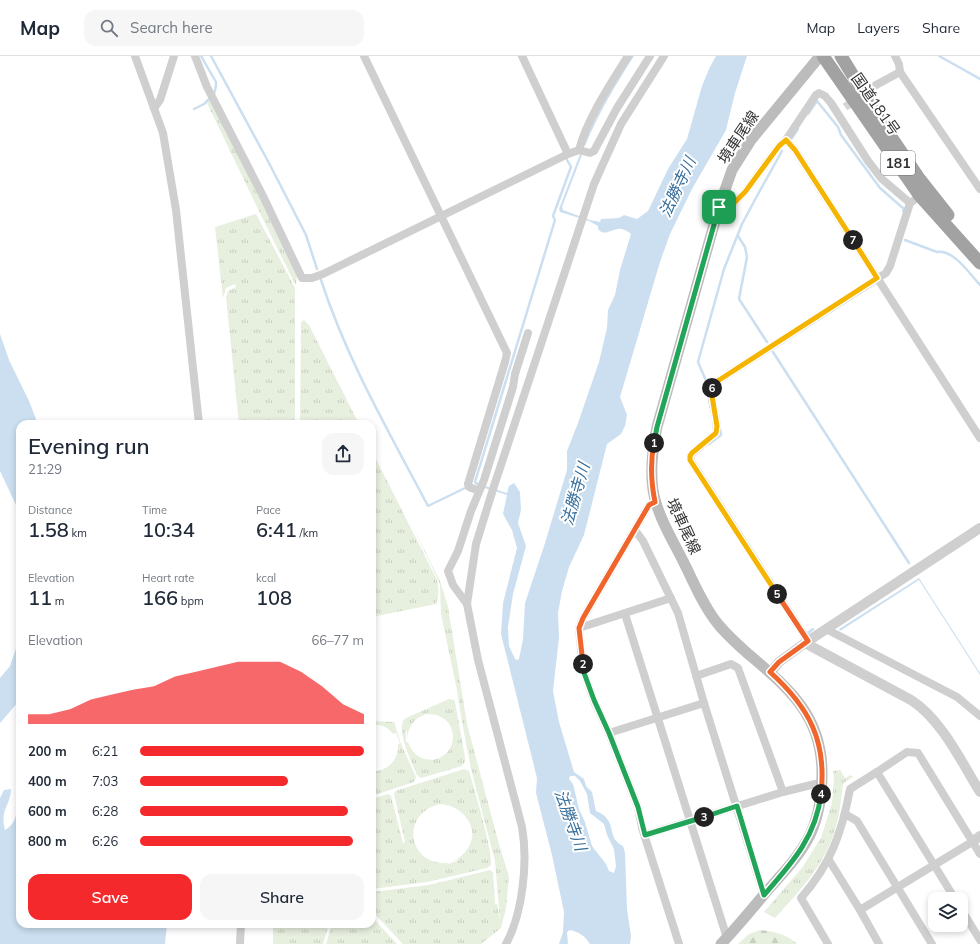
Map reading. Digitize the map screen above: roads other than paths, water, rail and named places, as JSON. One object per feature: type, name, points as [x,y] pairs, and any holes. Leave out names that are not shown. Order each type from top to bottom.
[{"type":"highway","name":"国道181号","points":[[822,56],[915,199],[980,263]]},
{"type":"highway","name":"国道181号","points":[[841,56],[918,177],[980,251]]},
{"type":"main road","name":"境車尾線","points":[[724,941],[791,864],[809,836],[820,806],[822,757],[816,734],[802,705],[770,672],[730,638],[712,617],[655,502],[651,477],[652,450],[657,427],[719,207],[732,170],[751,140],[822,56]]},
{"type":"street","points":[[135,56],[163,133],[176,210],[199,420]]},
{"type":"street","points":[[154,108],[160,100],[174,56]]},
{"type":"street","points":[[194,56],[207,87],[263,196],[302,278],[312,278],[323,274],[568,154],[579,150],[590,153],[594,151],[617,108],[650,56]]},
{"type":"street","points":[[364,56],[507,353],[468,484],[469,487],[479,487]]},
{"type":"street","points":[[522,56],[568,154]]},
{"type":"street","points":[[579,150],[588,126],[628,56]]},
{"type":"street","points":[[506,944],[515,922],[521,894],[525,870],[525,843],[478,660],[467,604],[476,544],[582,218],[604,159],[621,124],[664,56]]},
{"type":"street","points":[[896,56],[900,72],[980,189]]},
{"type":"street","points":[[876,85],[900,72]]},
{"type":"street","points":[[719,207],[730,207],[745,192],[779,146],[786,140],[816,95],[819,93],[825,96],[837,112],[868,161],[882,179],[899,195],[915,199],[886,273],[713,384],[711,390],[717,426],[716,433],[690,456],[691,461],[807,642],[923,707],[941,730],[980,792]]},
{"type":"street","points":[[837,112],[845,107]]},
{"type":"street","points":[[786,140],[795,150],[980,438]]},
{"type":"street","points":[[467,604],[455,589],[450,580],[448,571],[458,551],[513,387],[515,374],[528,333]]},
{"type":"street","points":[[655,502],[649,505],[583,618],[579,628],[583,670],[638,807],[645,835],[679,944]]},
{"type":"street","points":[[770,672],[779,662],[807,642],[980,528]]},
{"type":"street","points":[[635,530],[643,541],[678,613],[704,703],[764,895]]},
{"type":"street","points":[[579,628],[671,598]]},
{"type":"street","points":[[625,614],[690,822],[724,941]]},
{"type":"street","points":[[826,629],[957,697],[980,716]]},
{"type":"street","points":[[696,676],[731,664],[738,668],[783,792]]},
{"type":"street","points":[[609,733],[704,703]]},
{"type":"street","points":[[828,944],[801,898],[810,888],[829,860],[845,814],[850,789],[907,752],[918,753],[976,839],[980,854]]},
{"type":"street","points":[[877,772],[951,892]]},
{"type":"street","points":[[645,835],[783,792],[815,784],[822,784]]},
{"type":"street","points":[[845,814],[856,821],[932,944]]},
{"type":"street","points":[[860,910],[976,839]]},
{"type":"street","points":[[829,860],[879,944]]},
{"type":"street","points":[[968,920],[980,940]]},
{"type":"street","points":[[240,944],[241,928]]},
{"type":"water","points":[[632,56],[634,56],[596,122],[585,146],[584,145],[589,133],[612,88]]},
{"type":"water","name":"法勝寺川","points":[[716,56],[747,56],[735,93],[726,130],[692,189],[670,234],[660,262],[620,397],[627,415],[625,426],[621,434],[607,444],[584,535],[569,567],[562,591],[558,613],[559,638],[553,691],[559,722],[574,772],[584,779],[586,786],[592,792],[596,811],[606,818],[611,826],[615,840],[623,846],[625,853],[627,909],[631,936],[630,944],[590,944],[582,935],[570,930],[567,932],[568,944],[559,944],[563,932],[564,912],[552,855],[536,793],[537,778],[501,634],[503,603],[517,548],[512,530],[503,514],[507,495],[475,485],[476,483],[507,493],[509,486],[514,483],[520,492],[521,510],[518,523],[526,546],[513,594],[508,627],[509,646],[515,659],[517,660],[519,659],[523,639],[525,603],[567,470],[567,451],[599,362],[607,328],[608,310],[615,295],[620,270],[631,234],[622,229],[615,229],[603,233],[598,229],[598,226],[589,221],[560,212],[559,209],[580,154],[582,155],[562,207],[563,210],[600,222],[601,219],[619,218],[624,215],[637,219],[648,211],[668,169],[687,139],[702,86]],"holes":[[[570,776],[575,776],[580,781],[587,794],[590,813],[604,824],[607,835],[614,849],[616,866],[614,873],[609,871],[606,864],[592,846],[585,822],[579,809],[573,784],[569,779]]]},
{"type":"water","points":[[0,334],[9,360],[36,420],[16,420],[16,505],[0,471]]},
{"type":"water","points":[[919,578],[980,675],[919,580],[840,631],[839,629]]},
{"type":"water","points":[[16,649],[16,705],[0,723],[0,678],[10,666]]},
{"type":"water","points":[[11,789],[9,800],[4,812],[5,830],[12,825],[16,815],[16,928],[167,928],[165,944],[0,944],[0,798],[4,790]]},
{"type":"waterway","points":[[201,56],[216,82],[214,94]]},
{"type":"waterway","points":[[211,56],[306,235],[317,269]]},
{"type":"waterway","points":[[939,56],[980,79]]},
{"type":"waterway","points":[[194,109],[204,104],[210,98]]},
{"type":"waterway","points":[[808,114],[817,101],[838,127],[841,135],[880,188],[904,209],[903,211]]},
{"type":"waterway","points":[[792,138],[798,129]]},
{"type":"waterway","points":[[707,383],[698,362],[724,269],[742,224],[782,151]]},
{"type":"waterway","points":[[479,485],[475,482],[555,220],[553,216],[571,167],[566,158]]},
{"type":"waterway","points":[[738,236],[745,247],[747,257],[739,299],[767,342]]},
{"type":"waterway","points":[[905,240],[937,252],[949,254],[961,263],[980,285]]},
{"type":"waterway","points":[[321,280],[331,310],[356,367],[428,506],[465,488]]},
{"type":"waterway","points":[[773,352],[909,563]]},
{"type":"waterway","points":[[709,444],[721,435],[720,428]]},
{"type":"waterway","points":[[805,632],[808,633],[813,629]]},
{"type":"tunnel","points":[[845,107],[876,85]]}]
